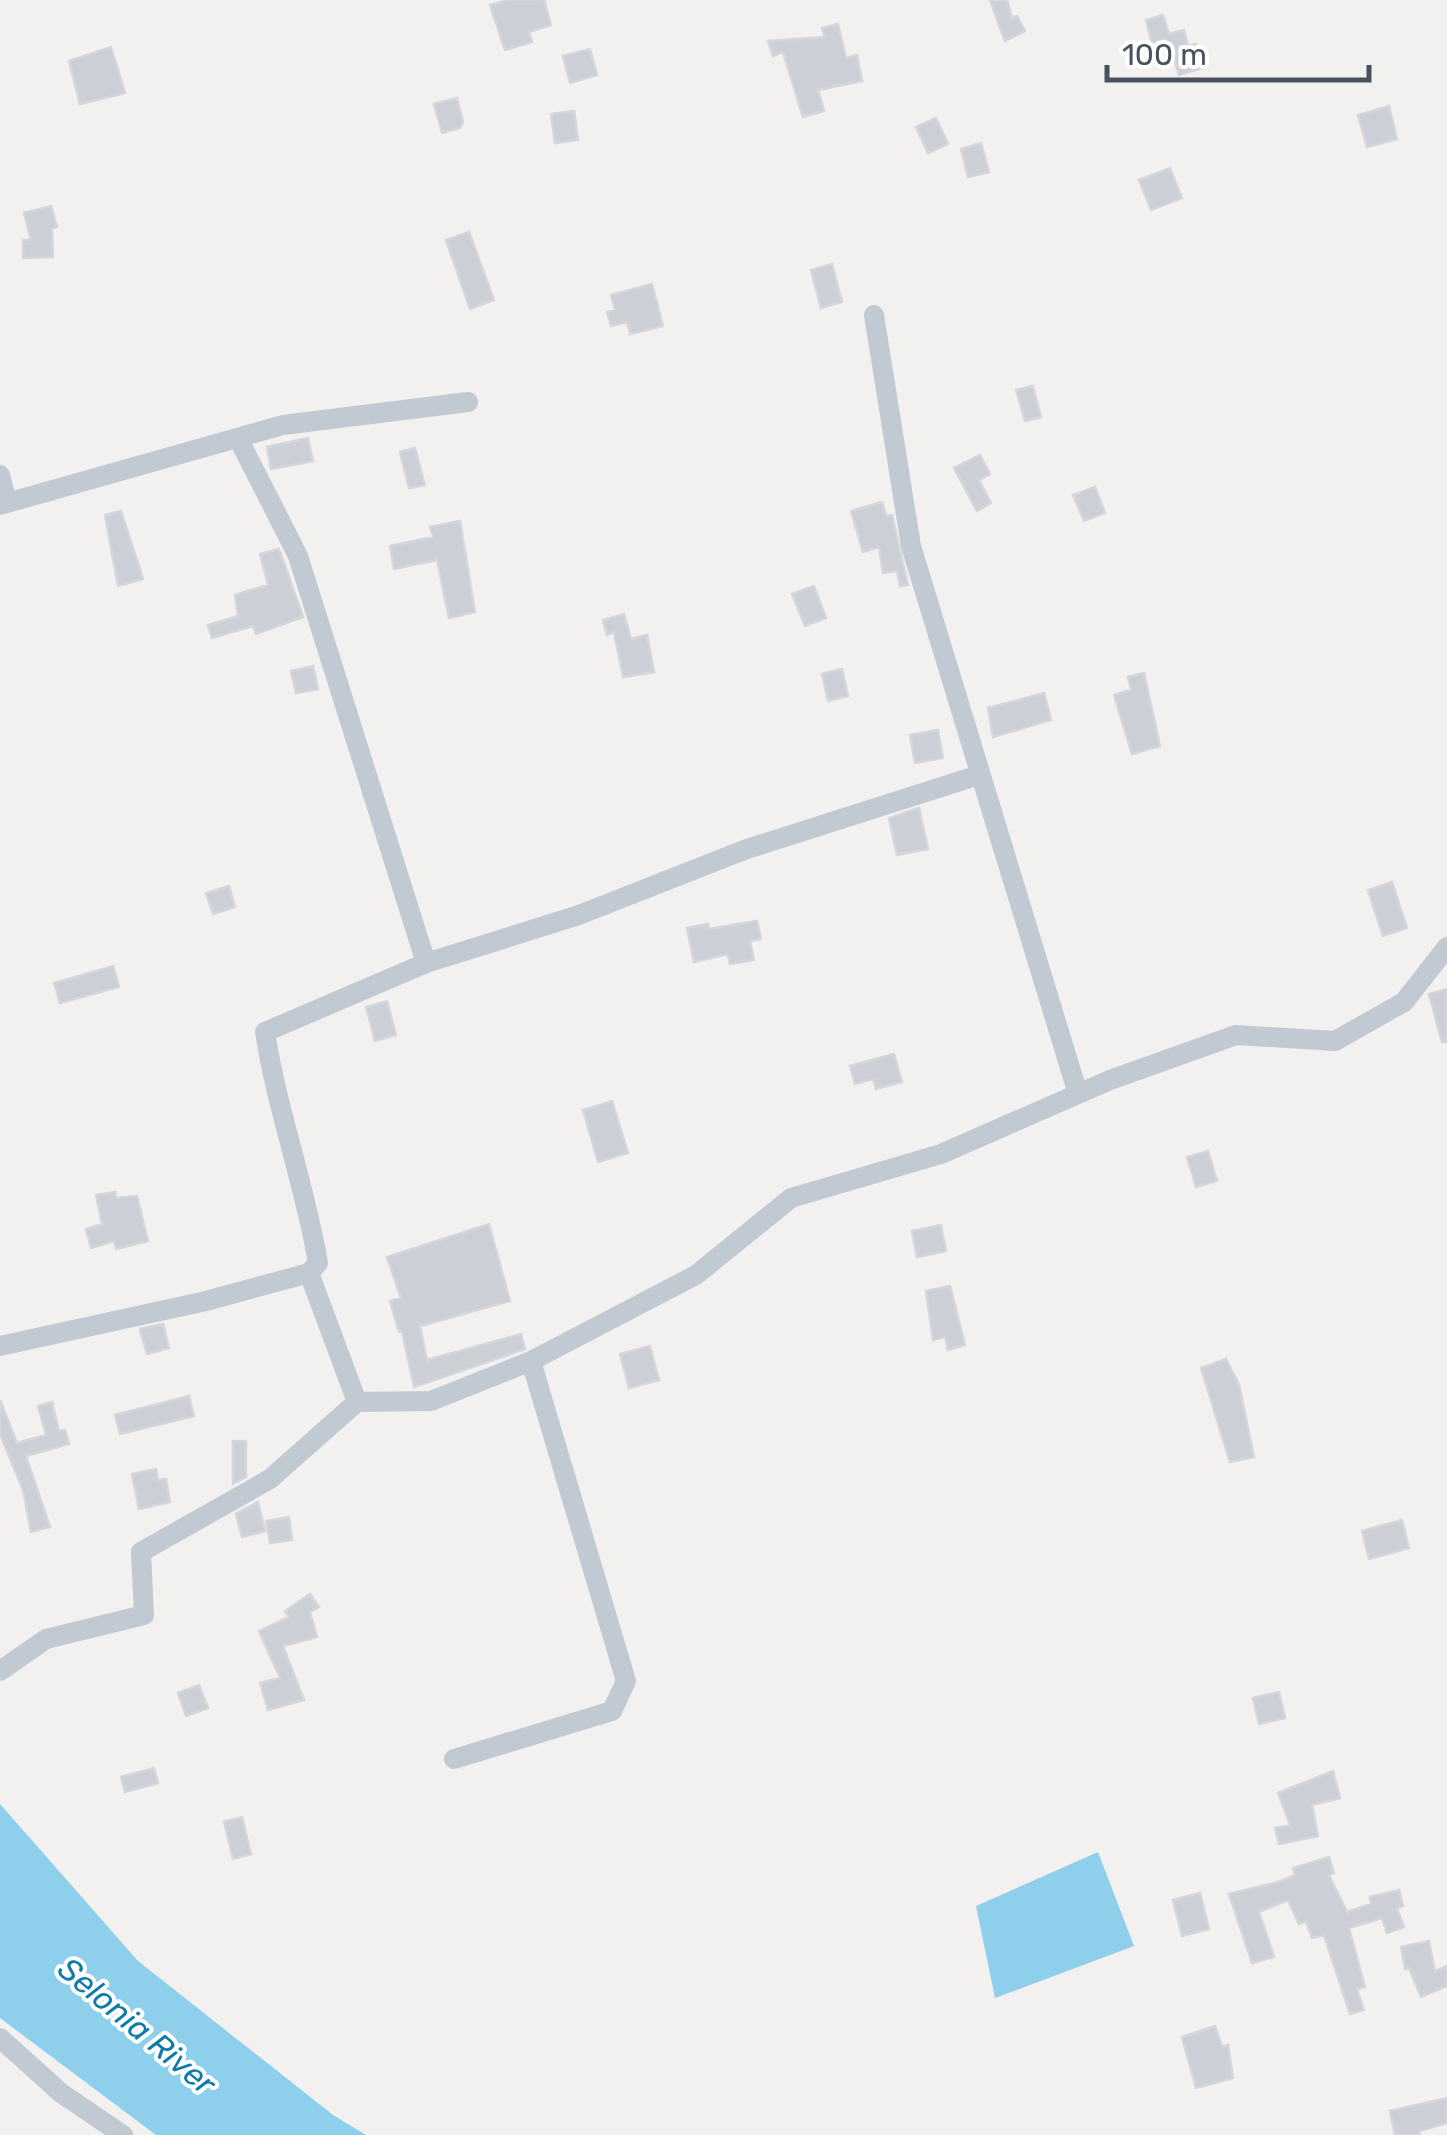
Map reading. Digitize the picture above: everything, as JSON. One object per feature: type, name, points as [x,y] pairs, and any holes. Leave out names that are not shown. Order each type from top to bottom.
[{"type":"street","points":[[874,315],[911,546],[1078,1094]]},
{"type":"street","points":[[0,475],[4,504],[283,425],[468,402]]},
{"type":"street","points":[[238,438],[298,556],[426,963]]},
{"type":"street","points":[[0,1346],[206,1301],[309,1273],[318,1264],[307,1199],[273,1084],[266,1032],[426,963],[448,960],[579,915],[744,850],[979,776]]},
{"type":"street","points":[[0,1671],[46,1639],[144,1615],[142,1552],[270,1479],[356,1402],[431,1401],[532,1361],[696,1274],[791,1198],[941,1154],[1078,1094],[1236,1034],[1336,1041],[1404,1002],[1447,947]]},
{"type":"street","points":[[309,1273],[356,1402]]},
{"type":"street","points":[[454,1760],[612,1711],[626,1681],[532,1361]]},
{"type":"street","points":[[0,2038],[61,2093],[123,2135]]},
{"type":"water","name":"Selonia River","points":[[0,1804],[138,1961],[333,2115],[366,2135],[156,2135],[0,2018]]},
{"type":"water","points":[[1098,1852],[1134,1946],[995,1998],[976,1906]]},
{"type":"building","points":[[508,0],[544,0],[551,25],[529,32],[532,42],[505,50],[490,5]]},
{"type":"building","points":[[990,0],[1007,0],[1012,18],[1017,16],[1025,31],[1005,41]]},
{"type":"building","points":[[1163,15],[1169,34],[1184,30],[1188,46],[1196,44],[1203,68],[1179,75],[1171,48],[1167,49],[1164,40],[1152,43],[1146,20]]},
{"type":"building","points":[[838,24],[846,58],[857,55],[862,81],[818,90],[824,111],[803,117],[783,52],[773,56],[768,41],[825,37],[822,28]]},
{"type":"building","points":[[111,47],[125,93],[80,104],[69,61]]},
{"type":"building","points":[[590,49],[597,75],[570,83],[563,56]]},
{"type":"building","points":[[457,98],[463,122],[460,128],[442,133],[434,104]]},
{"type":"building","points":[[1389,106],[1397,139],[1367,147],[1358,115]]},
{"type":"building","points":[[574,111],[578,140],[555,143],[551,114]]},
{"type":"building","points":[[936,118],[948,144],[928,153],[916,127]]},
{"type":"building","points":[[981,143],[989,172],[968,177],[961,149]]},
{"type":"building","points":[[1170,168],[1182,198],[1151,210],[1139,180]]},
{"type":"building","points":[[51,206],[57,227],[52,228],[53,257],[23,258],[23,240],[31,240],[24,213]]},
{"type":"building","points":[[469,232],[494,300],[470,309],[446,240]]},
{"type":"building","points":[[832,264],[842,302],[821,308],[811,270]]},
{"type":"building","points":[[652,284],[663,326],[630,334],[627,322],[611,326],[607,312],[615,310],[611,295]]},
{"type":"building","points":[[1033,386],[1041,417],[1025,421],[1016,390]]},
{"type":"building","points":[[308,438],[313,461],[271,469],[267,447]]},
{"type":"building","points":[[415,448],[425,485],[409,488],[400,452]]},
{"type":"building","points":[[980,455],[990,474],[979,480],[991,503],[977,511],[954,468]]},
{"type":"building","points":[[1095,487],[1105,513],[1084,521],[1073,495]]},
{"type":"building","points":[[882,502],[886,516],[892,515],[908,585],[900,586],[897,571],[883,573],[879,547],[863,552],[851,511]]},
{"type":"building","points":[[121,511],[143,579],[118,586],[105,515]]},
{"type":"building","points":[[460,521],[475,612],[449,618],[437,560],[394,569],[390,546],[433,537],[430,527]]},
{"type":"building","points":[[279,549],[303,617],[256,634],[253,626],[212,638],[208,625],[238,616],[235,595],[268,585],[260,554]]},
{"type":"building","points":[[814,586],[826,618],[805,626],[792,594]]},
{"type":"building","points":[[624,614],[631,639],[647,635],[654,672],[623,677],[614,632],[607,635],[603,620]]},
{"type":"building","points":[[313,666],[318,689],[296,693],[291,671]]},
{"type":"building","points":[[842,669],[848,696],[828,701],[822,674]]},
{"type":"building","points":[[1144,673],[1160,746],[1132,754],[1114,695],[1131,690],[1128,677]]},
{"type":"building","points":[[1044,693],[1051,720],[993,737],[988,708]]},
{"type":"building","points":[[938,730],[943,758],[915,763],[910,735]]},
{"type":"building","points":[[919,808],[928,849],[897,855],[889,818]]},
{"type":"building","points":[[1392,882],[1407,928],[1383,936],[1368,890]]},
{"type":"building","points":[[229,886],[235,907],[213,914],[206,893]]},
{"type":"building","points":[[757,921],[761,939],[750,941],[754,960],[730,964],[728,954],[694,962],[687,928],[708,924],[709,929]]},
{"type":"building","points":[[113,966],[119,987],[60,1003],[54,983]]},
{"type":"building","points":[[1447,989],[1447,1042],[1442,1042],[1429,994]]},
{"type":"building","points":[[387,1001],[396,1035],[375,1041],[366,1007]]},
{"type":"building","points":[[894,1054],[902,1082],[876,1089],[873,1079],[855,1084],[850,1066]]},
{"type":"building","points":[[612,1101],[628,1153],[598,1162],[583,1110]]},
{"type":"building","points":[[1208,1151],[1217,1181],[1196,1187],[1187,1157]]},
{"type":"building","points":[[115,1192],[116,1198],[137,1196],[148,1241],[116,1249],[114,1241],[91,1248],[86,1229],[102,1224],[96,1195]]},
{"type":"building","points":[[489,1224],[510,1301],[420,1326],[427,1360],[521,1334],[525,1349],[414,1387],[402,1331],[399,1332],[390,1301],[401,1298],[387,1257]]},
{"type":"building","points":[[941,1225],[946,1251],[917,1257],[912,1231]]},
{"type":"building","points":[[950,1286],[965,1345],[948,1350],[945,1337],[933,1340],[926,1291]]},
{"type":"building","points":[[163,1324],[169,1348],[147,1354],[140,1329]]},
{"type":"building","points":[[650,1346],[659,1380],[629,1388],[620,1354]]},
{"type":"building","points":[[1226,1359],[1239,1385],[1254,1457],[1230,1462],[1201,1368]]},
{"type":"building","points":[[189,1396],[194,1416],[120,1434],[115,1415]]},
{"type":"building","points":[[0,1400],[17,1443],[46,1435],[38,1406],[52,1402],[59,1431],[65,1430],[69,1444],[26,1456],[50,1527],[31,1532],[23,1490],[0,1434]]},
{"type":"building","points":[[233,1441],[246,1441],[246,1477],[233,1484]]},
{"type":"building","points":[[156,1469],[158,1480],[166,1479],[170,1502],[139,1509],[132,1474]]},
{"type":"building","points":[[258,1502],[265,1531],[242,1537],[236,1514]]},
{"type":"building","points":[[289,1517],[292,1540],[270,1543],[266,1521]]},
{"type":"building","points":[[1402,1520],[1409,1548],[1369,1559],[1362,1531]]},
{"type":"building","points":[[310,1594],[319,1607],[310,1612],[317,1637],[283,1646],[304,1700],[268,1710],[260,1683],[280,1678],[259,1631],[289,1617],[285,1611]]},
{"type":"building","points":[[199,1685],[208,1708],[186,1716],[178,1693]]},
{"type":"building","points":[[1279,1692],[1285,1718],[1259,1724],[1253,1698]]},
{"type":"building","points":[[154,1768],[158,1783],[125,1792],[121,1777]]},
{"type":"building","points":[[1333,1771],[1340,1798],[1312,1805],[1318,1836],[1279,1844],[1275,1828],[1290,1825],[1278,1793]]},
{"type":"building","points":[[242,1817],[251,1854],[233,1859],[224,1822]]},
{"type":"building","points":[[1329,1857],[1334,1873],[1329,1875],[1347,1912],[1371,1904],[1370,1897],[1399,1890],[1403,1906],[1397,1908],[1404,1927],[1387,1933],[1382,1918],[1349,1928],[1365,1987],[1357,1989],[1364,2010],[1350,2014],[1324,1935],[1312,1938],[1306,1921],[1299,1924],[1288,1900],[1259,1912],[1274,1957],[1252,1963],[1229,1894],[1278,1882],[1295,1875],[1293,1868]]},
{"type":"building","points":[[1200,1893],[1209,1929],[1182,1936],[1173,1900]]},
{"type":"building","points":[[1429,1941],[1435,1971],[1447,1966],[1447,1986],[1421,1997],[1409,1968],[1405,1969],[1401,1947]]},
{"type":"building","points":[[1215,2026],[1222,2047],[1228,2045],[1233,2078],[1196,2088],[1182,2037]]},
{"type":"building","points":[[1447,2098],[1447,2123],[1419,2131],[1420,2135],[1395,2135],[1390,2111]]}]
